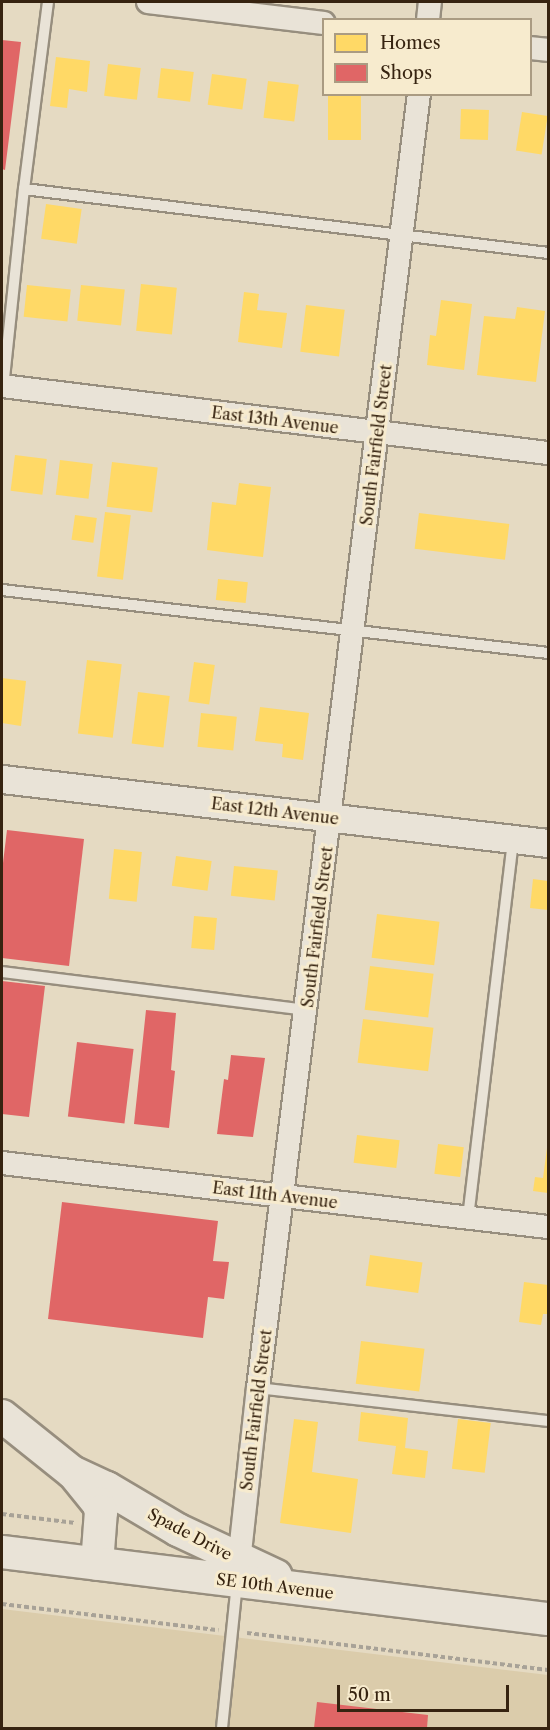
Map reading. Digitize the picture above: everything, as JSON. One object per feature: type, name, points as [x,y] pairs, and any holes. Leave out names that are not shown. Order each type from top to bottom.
[{"type":"main road","name":"Spade Drive","points":[[2,1416],[72,1472],[238,1571],[310,1591]]},
{"type":"main road","name":"Spade Drive","points":[[72,1472],[98,1503],[101,1511],[97,1564]]},
{"type":"main road","name":"SE 10th Avenue","points":[[2,1552],[97,1564],[238,1571]]},
{"type":"main road","name":"SE 10th Avenue","points":[[310,1591],[549,1619]]},
{"type":"street","points":[[148,2],[322,23]]},
{"type":"street","points":[[428,18],[430,2]]},
{"type":"street","points":[[532,48],[549,50]]},
{"type":"street","name":"South Fairfield Street","points":[[238,1571],[258,1388],[419,96]]},
{"type":"street","name":"East 13th Avenue","points":[[2,390],[549,453]]},
{"type":"street","name":"East 12th Avenue","points":[[2,779],[549,843]]},
{"type":"street","name":"East 11th Avenue","points":[[2,1163],[549,1227]]},
{"type":"lane","points":[[2,390],[24,189],[48,2]]},
{"type":"lane","points":[[24,189],[401,237],[549,253]]},
{"type":"lane","points":[[2,590],[549,653]]},
{"type":"lane","points":[[468,1218],[513,839]]},
{"type":"lane","points":[[2,972],[306,1010]]},
{"type":"lane","points":[[258,1388],[549,1421]]},
{"type":"lane","points":[[222,1728],[238,1571]]},
{"type":"path","points":[[2,1514],[85,1524]]},
{"type":"path","points":[[2,1604],[549,1670]]},
{"type":"shaded area","points":[[2,1609],[548,1675],[548,1728],[2,1728]]},
{"type":"building: Homes","points":[[56,57],[90,61],[87,92],[69,89],[67,108],[50,106]]},
{"type":"building: Homes","points":[[108,64],[141,68],[137,100],[104,96]]},
{"type":"building: Homes","points":[[161,68],[194,72],[190,102],[157,98]]},
{"type":"building: Homes","points":[[212,74],[247,79],[242,110],[208,105]]},
{"type":"building: Homes","points":[[268,81],[299,85],[294,122],[263,118]]},
{"type":"building: Homes","points":[[328,96],[361,96],[361,140],[328,140]]},
{"type":"building: Homes","points":[[461,109],[489,110],[488,140],[460,139]]},
{"type":"building: Homes","points":[[522,112],[548,116],[542,155],[516,151]]},
{"type":"building: Homes","points":[[46,204],[82,209],[77,244],[41,239]]},
{"type":"building: Homes","points":[[141,284],[177,288],[172,335],[136,331]]},
{"type":"building: Homes","points":[[27,285],[71,290],[67,321],[24,317]]},
{"type":"building: Homes","points":[[81,285],[125,290],[121,325],[77,321]]},
{"type":"building: Homes","points":[[244,292],[259,294],[257,310],[287,313],[282,348],[238,342]]},
{"type":"building: Homes","points":[[441,300],[472,304],[464,370],[427,365],[430,335],[436,336]]},
{"type":"building: Homes","points":[[306,305],[345,310],[339,356],[300,352]]},
{"type":"building: Homes","points":[[517,307],[545,311],[536,382],[477,375],[484,316],[515,319]]},
{"type":"building: Homes","points":[[15,455],[47,459],[42,495],[11,491]]},
{"type":"building: Homes","points":[[60,460],[93,464],[88,499],[56,495]]},
{"type":"building: Homes","points":[[112,462],[158,468],[152,512],[107,507]]},
{"type":"building: Homes","points":[[239,483],[271,487],[263,557],[207,550],[212,502],[236,505]]},
{"type":"building: Homes","points":[[105,512],[131,515],[123,580],[97,577]]},
{"type":"building: Homes","points":[[419,513],[509,524],[505,560],[415,549]]},
{"type":"building: Homes","points":[[75,515],[97,518],[93,543],[72,540]]},
{"type":"building: Homes","points":[[218,579],[248,582],[246,603],[216,600]]},
{"type":"building: Homes","points":[[87,660],[122,664],[113,738],[78,733]]},
{"type":"building: Homes","points":[[194,662],[215,665],[209,705],[188,702]]},
{"type":"building: Homes","points":[[2,678],[26,681],[21,726],[2,723]]},
{"type":"building: Homes","points":[[138,692],[170,696],[163,748],[132,744]]},
{"type":"building: Homes","points":[[260,707],[309,713],[303,760],[282,757],[283,744],[255,741]]},
{"type":"building: Homes","points":[[201,713],[237,717],[233,751],[197,747]]},
{"type":"building: Homes","points":[[114,849],[142,852],[137,902],[109,899]]},
{"type":"building: Homes","points":[[176,856],[212,861],[207,891],[172,886]]},
{"type":"building: Homes","points":[[234,866],[278,871],[275,900],[231,896]]},
{"type":"building: Homes","points":[[533,879],[548,881],[548,910],[530,908]]},
{"type":"building: Homes","points":[[377,914],[440,922],[434,965],[372,958]]},
{"type":"building: Homes","points":[[194,916],[217,918],[214,950],[191,948]]},
{"type":"building: Homes","points":[[370,966],[434,974],[428,1017],[365,1010]]},
{"type":"building: Homes","points":[[363,1019],[433,1028],[428,1071],[358,1063]]},
{"type":"building: Homes","points":[[357,1135],[400,1140],[396,1168],[354,1163]]},
{"type":"building: Homes","points":[[438,1144],[464,1147],[460,1177],[434,1174]]},
{"type":"building: Homes","points":[[547,1148],[548,1193],[533,1191],[535,1177],[543,1178]]},
{"type":"building: Homes","points":[[370,1255],[422,1262],[418,1293],[366,1286]]},
{"type":"building: Homes","points":[[524,1282],[548,1285],[548,1314],[543,1314],[541,1325],[519,1322]]},
{"type":"building: Homes","points":[[361,1341],[425,1349],[419,1391],[356,1384]]},
{"type":"building: Homes","points":[[361,1412],[408,1418],[405,1448],[428,1451],[425,1478],[392,1474],[396,1446],[358,1441]]},
{"type":"building: Homes","points":[[294,1419],[318,1422],[312,1472],[358,1479],[351,1533],[280,1523]]},
{"type":"building: Homes","points":[[458,1419],[491,1423],[485,1473],[452,1469]]},
{"type":"building: Shops","points":[[2,40],[21,42],[5,170],[2,169]]},
{"type":"building: Shops","points":[[7,830],[84,839],[69,966],[2,958],[2,871]]},
{"type":"building: Shops","points":[[2,981],[45,986],[29,1117],[2,1114]]},
{"type":"building: Shops","points":[[146,1010],[176,1013],[171,1070],[175,1071],[169,1128],[134,1124]]},
{"type":"building: Shops","points":[[77,1042],[134,1049],[124,1123],[68,1116]]},
{"type":"building: Shops","points":[[231,1055],[265,1058],[253,1137],[217,1134],[224,1079],[228,1080]]},
{"type":"building: Shops","points":[[62,1202],[218,1221],[213,1261],[229,1262],[224,1299],[208,1297],[203,1338],[48,1319]]},
{"type":"building: Shops","points":[[317,1702],[428,1715],[427,1728],[314,1728]]}]
